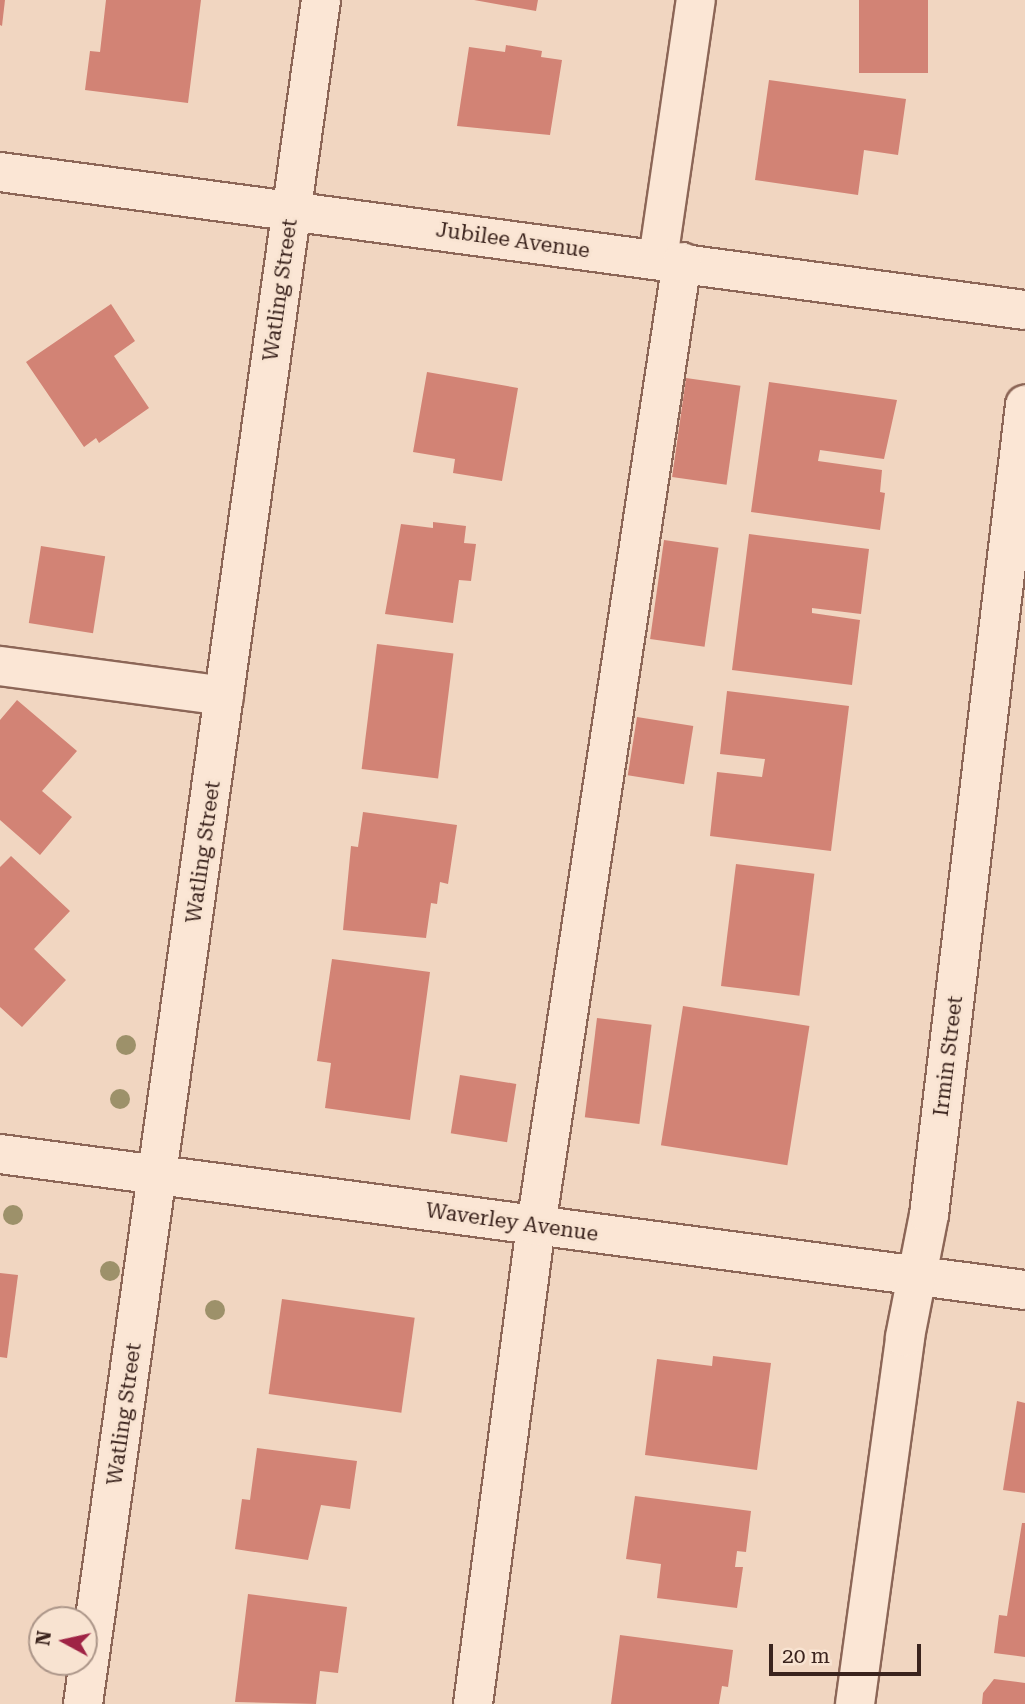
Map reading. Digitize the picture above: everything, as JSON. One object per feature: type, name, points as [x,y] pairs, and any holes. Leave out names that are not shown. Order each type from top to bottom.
[{"type":"street","name":"Watling Street","points":[[83,1704],[321,0]]},
{"type":"street","points":[[473,1704],[536,1226],[670,261],[696,0]]},
{"type":"street","name":"Jubilee Avenue","points":[[0,172],[291,209],[1025,310]]},
{"type":"street","name":"Irmin Street","points":[[855,1704],[917,1276],[929,1215],[1018,524],[1025,405]]},
{"type":"street","points":[[0,666],[224,696]]},
{"type":"street","name":"Waverley Avenue","points":[[0,1154],[1025,1290]]},
{"type":"building","points":[[0,0],[5,0],[2,26],[0,25]]},
{"type":"building","points":[[106,0],[201,0],[188,103],[85,90],[90,51],[100,52]]},
{"type":"building","points":[[474,0],[538,0],[536,11]]},
{"type":"building","points":[[859,0],[928,0],[928,73],[859,73]]},
{"type":"building","points":[[506,45],[542,51],[541,57],[562,60],[550,135],[457,126],[469,47],[505,52]]},
{"type":"building","points":[[769,80],[906,99],[898,155],[864,150],[858,195],[755,180]]},
{"type":"building","points":[[111,304],[135,341],[114,356],[149,408],[99,443],[96,438],[84,447],[26,362]]},
{"type":"building","points":[[427,372],[518,388],[502,481],[453,473],[455,459],[413,452]]},
{"type":"building","points":[[686,378],[740,386],[727,485],[672,477]]},
{"type":"building","points":[[769,382],[897,400],[884,459],[820,450],[818,461],[882,470],[880,492],[885,493],[880,530],[751,512]]},
{"type":"building","points":[[433,522],[466,526],[464,543],[476,544],[471,581],[459,580],[453,623],[385,614],[401,524],[433,528]]},
{"type":"building","points":[[749,534],[869,549],[861,614],[812,608],[812,613],[860,620],[852,685],[732,670]]},
{"type":"building","points":[[664,540],[718,548],[705,647],[650,639]]},
{"type":"building","points":[[41,546],[105,556],[93,633],[29,623]]},
{"type":"building","points":[[377,644],[453,653],[438,778],[362,769]]},
{"type":"building","points":[[727,691],[849,706],[831,851],[710,836],[717,772],[762,777],[765,759],[720,754]]},
{"type":"building","points":[[17,700],[77,751],[42,791],[72,817],[40,855],[0,820],[0,720]]},
{"type":"building","points":[[637,717],[693,726],[684,784],[628,775]]},
{"type":"building","points":[[363,812],[457,825],[448,884],[440,882],[437,904],[431,903],[426,938],[343,930],[351,846],[358,847]]},
{"type":"building","points":[[11,856],[70,911],[34,949],[66,980],[22,1027],[0,1007],[0,867]]},
{"type":"building","points":[[736,864],[814,874],[799,996],[721,986]]},
{"type":"building","points":[[332,959],[430,972],[410,1120],[325,1108],[331,1063],[317,1061]]},
{"type":"building","points":[[683,1006],[809,1026],[787,1165],[661,1145]]},
{"type":"building","points":[[597,1018],[652,1025],[639,1124],[585,1117]]},
{"type":"building","points":[[460,1075],[516,1084],[507,1142],[451,1133]]},
{"type":"building","points":[[0,1273],[18,1275],[7,1358],[0,1357]]},
{"type":"building","points":[[282,1299],[415,1318],[401,1413],[269,1394]]},
{"type":"building","points":[[713,1356],[771,1363],[757,1470],[645,1455],[657,1359],[712,1366]]},
{"type":"building","points":[[1017,1401],[1025,1403],[1025,1493],[1003,1490]]},
{"type":"building","points":[[257,1448],[357,1461],[350,1509],[321,1505],[308,1560],[235,1549],[242,1499],[250,1500]]},
{"type":"building","points":[[635,1496],[751,1511],[746,1552],[737,1551],[735,1567],[743,1567],[737,1608],[657,1598],[661,1564],[626,1559]]},
{"type":"building","points":[[1022,1523],[1025,1523],[1025,1657],[994,1653],[999,1615],[1007,1616]]},
{"type":"building","points":[[248,1594],[347,1607],[338,1673],[320,1671],[316,1704],[235,1702]]},
{"type":"building","points":[[620,1635],[733,1650],[728,1687],[722,1686],[719,1704],[611,1704]]},
{"type":"building","points":[[994,1679],[1025,1683],[1025,1704],[982,1704],[983,1693]]}]
